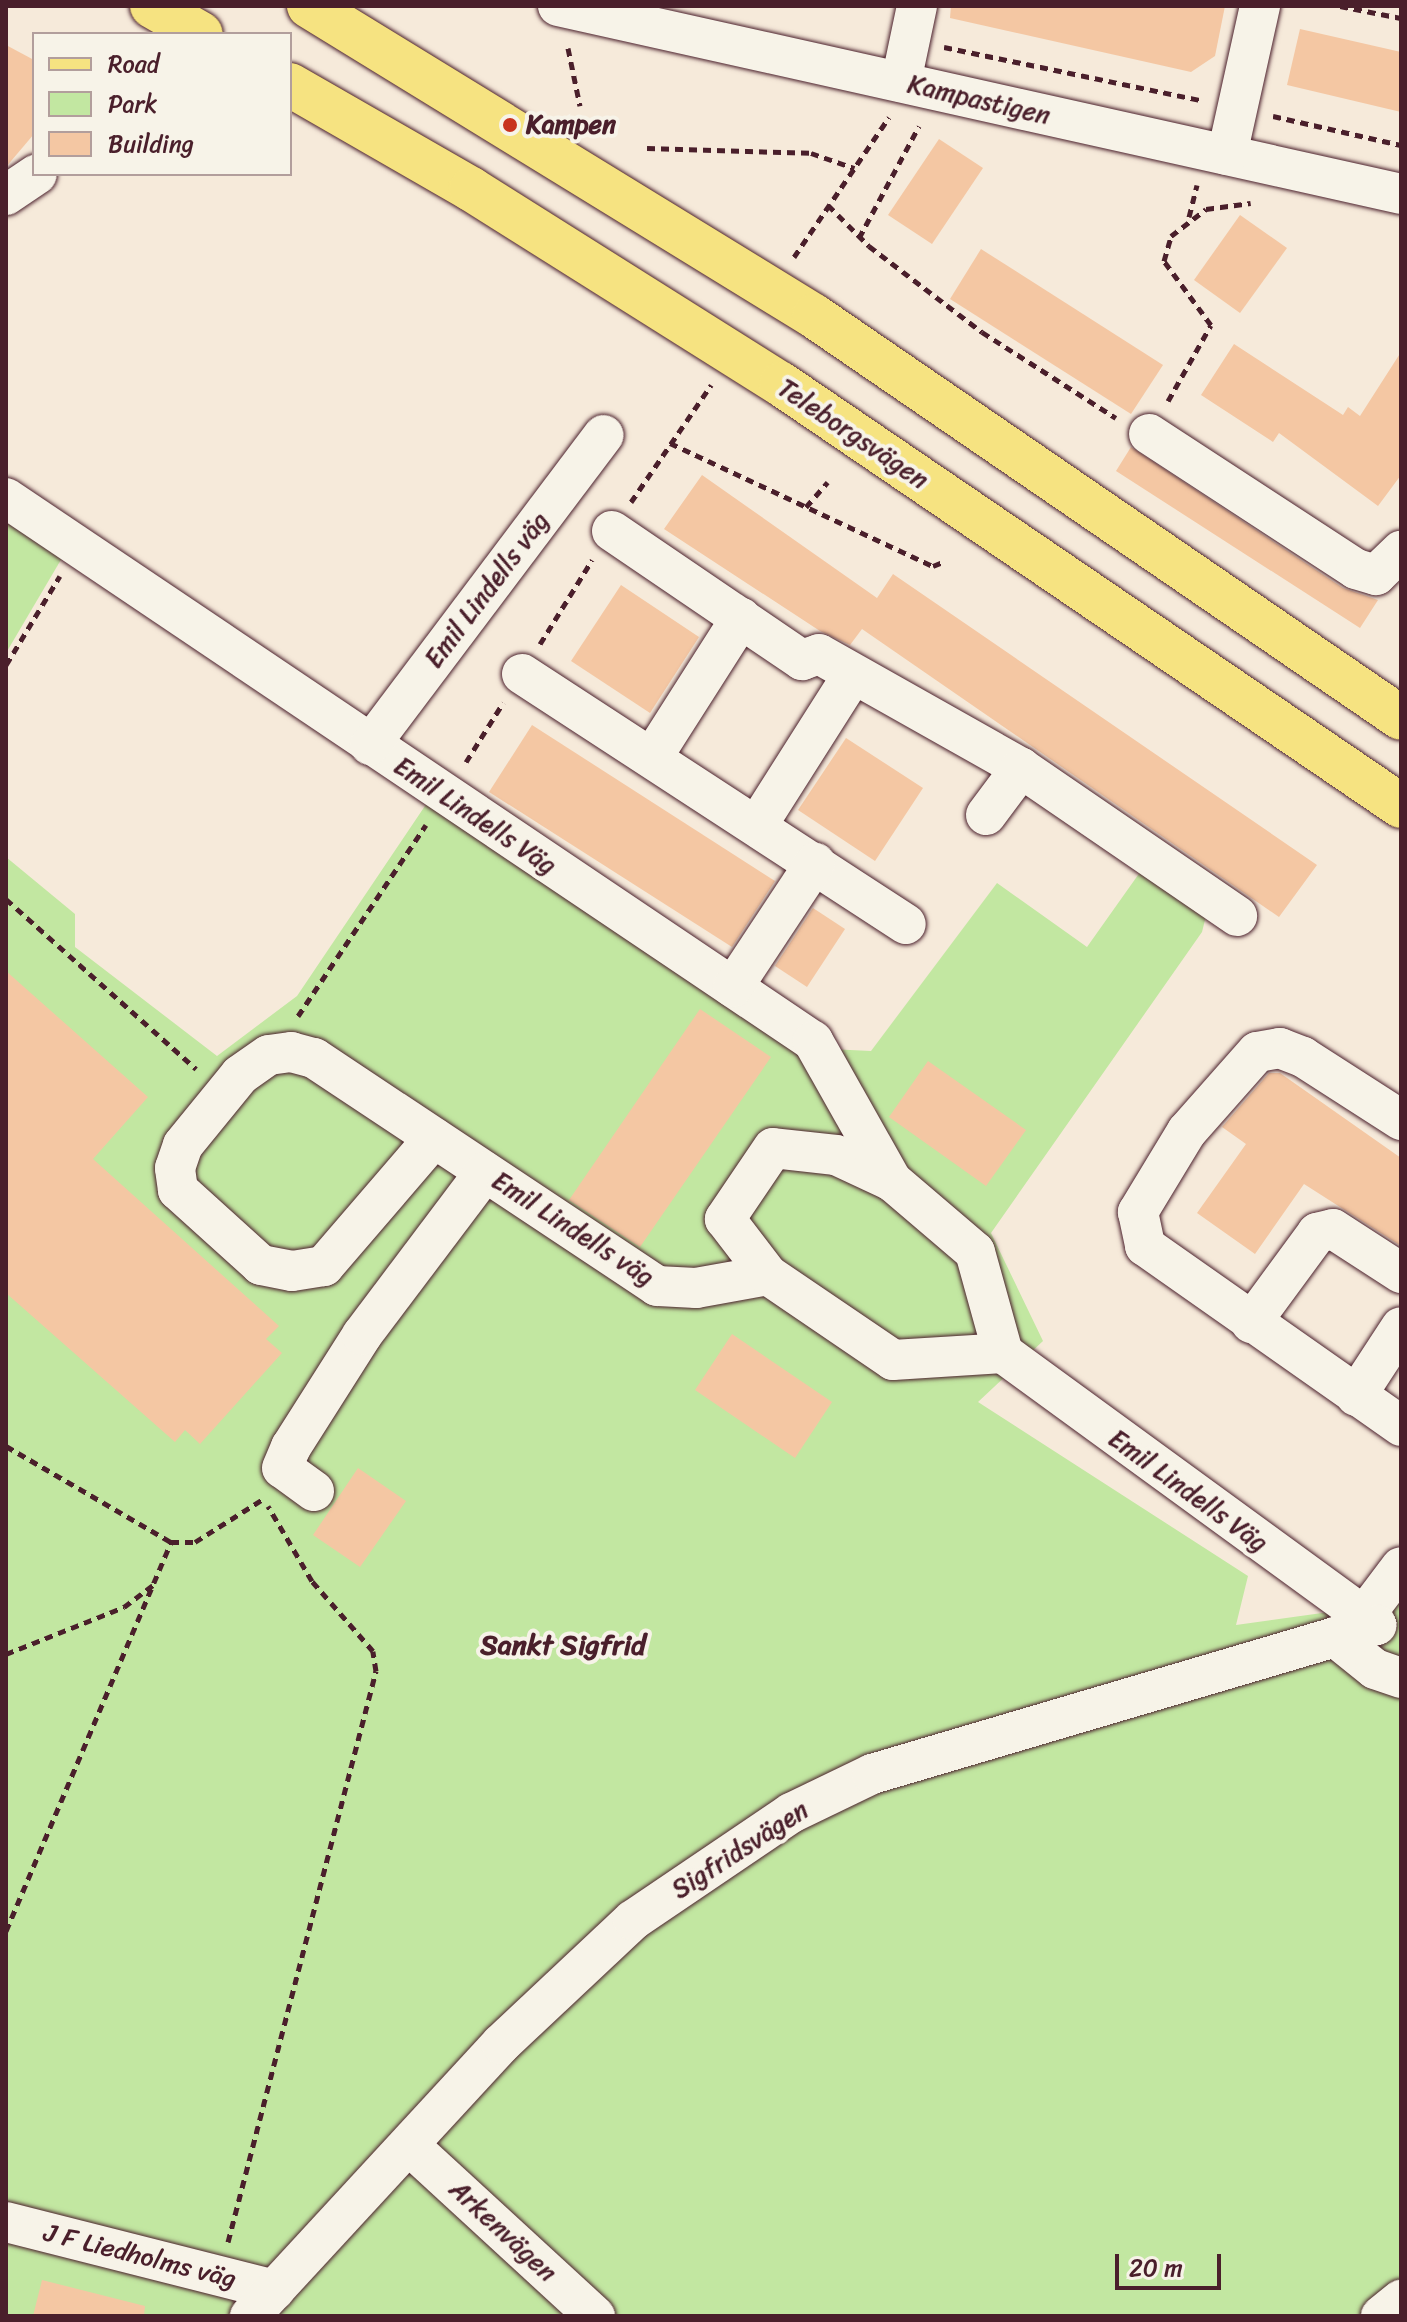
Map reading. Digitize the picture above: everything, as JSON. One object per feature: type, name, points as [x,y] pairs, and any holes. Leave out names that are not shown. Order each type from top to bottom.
[{"type":"main road","points":[[152,6],[198,32]]},
{"type":"main road","points":[[309,6],[814,316],[1401,718]]},
{"type":"main road","name":"Teleborgsvägen","points":[[292,86],[471,189],[781,384],[1401,806]]},
{"type":"street","name":"Kampastigen","points":[[559,6],[1401,194]]},
{"type":"street","points":[[917,6],[917,86]]},
{"type":"street","points":[[1227,155],[1240,108],[1260,6]]},
{"type":"street","points":[[6,195],[34,176]]},
{"type":"street","points":[[1149,434],[1356,569],[1376,575],[1401,551]]},
{"type":"street","name":"Emil Lindells väg","points":[[370,745],[604,435]]},
{"type":"street","name":"Emil Lindells Väg","points":[[6,498],[813,1041],[892,1181]]},
{"type":"street","points":[[612,531],[802,660],[819,654],[884,697],[902,696],[1021,768],[1237,916]]},
{"type":"street","points":[[653,756],[741,618]]},
{"type":"street","points":[[522,674],[758,824],[906,924]]},
{"type":"street","points":[[758,824],[852,676]]},
{"type":"street","points":[[986,815],[1021,768]]},
{"type":"street","points":[[733,987],[815,863]]},
{"type":"street","points":[[1401,1120],[1280,1048],[1257,1052],[1236,1070],[1187,1131],[1138,1212],[1145,1246],[1401,1426]]},
{"type":"street","points":[[291,1052],[269,1055],[224,1094],[183,1145],[175,1168],[178,1190],[261,1265],[292,1271],[324,1266],[434,1138]]},
{"type":"street","name":"Emil Lindells väg","points":[[291,1052],[314,1058],[657,1286],[696,1288],[768,1275]]},
{"type":"street","name":"Emil Lindells Väg","points":[[1003,1353],[893,1360],[768,1275],[725,1219],[773,1148],[836,1155],[892,1181],[975,1252],[1003,1353],[1358,1626],[1375,1669],[1401,1678]]},
{"type":"street","points":[[314,1491],[282,1468],[291,1447],[362,1335],[485,1172]]},
{"type":"street","points":[[1251,1323],[1317,1233],[1333,1229],[1401,1273]]},
{"type":"street","points":[[1356,1396],[1401,1327]]},
{"type":"street","points":[[1358,1626],[1401,1567]]},
{"type":"street","name":"Sigfridsvägen","points":[[263,2303],[411,2147],[501,2044],[633,1920],[791,1813],[872,1774],[1358,1626]]},
{"type":"street","name":"Arkenvägen","points":[[411,2147],[595,2316]]},
{"type":"street","name":"J F Liedholms väg","points":[[6,2222],[219,2276],[263,2303]]},
{"type":"street","points":[[1381,2316],[1401,2300]]},
{"type":"path","points":[[559,6],[580,106]]},
{"type":"path","points":[[1340,6],[1401,18]]},
{"type":"path","points":[[859,238],[917,86],[936,46],[1240,108],[1401,145]]},
{"type":"path","points":[[790,263],[854,168],[917,86]]},
{"type":"path","points":[[647,148],[811,153],[854,168]]},
{"type":"path","points":[[1189,217],[1196,188]]},
{"type":"path","points":[[828,205],[859,238],[982,332],[1149,434],[1211,325],[1164,261],[1171,236],[1189,217],[1229,201],[1251,203]]},
{"type":"path","points":[[291,1052],[297,1018],[445,796],[612,531],[713,381]]},
{"type":"path","points":[[670,443],[933,566],[943,562]]},
{"type":"path","points":[[806,507],[828,482]]},
{"type":"path","points":[[6,665],[77,548]]},
{"type":"path","points":[[6,899],[224,1094]]},
{"type":"path","points":[[6,1446],[171,1542],[195,1542],[264,1499],[312,1581],[373,1651],[376,1671],[219,2276]]},
{"type":"path","points":[[6,1931],[171,1542]]},
{"type":"path","points":[[6,1654],[124,1607],[154,1585]]},
{"type":"green space","points":[[6,522],[62,558],[6,653]]},
{"type":"green space","points":[[431,797],[808,1048],[871,1051],[997,883],[1087,947],[1143,868],[1207,912],[1202,932],[991,1233],[1043,1341],[978,1402],[1248,1576],[1236,1625],[1401,1602],[1401,2316],[6,2316],[6,857],[75,914],[75,947],[217,1056],[297,996]]},
{"type":"building","points":[[951,6],[1225,6],[1215,56],[1191,72],[950,18]]},
{"type":"building","points":[[1300,29],[1401,52],[1401,112],[1287,85]]},
{"type":"building","points":[[6,45],[32,59],[32,136],[6,167]]},
{"type":"building","points":[[939,139],[983,168],[932,244],[888,215]]},
{"type":"building","points":[[1240,215],[1287,248],[1240,313],[1194,280]]},
{"type":"building","points":[[981,249],[1163,365],[1131,414],[950,299]]},
{"type":"building","points":[[1234,344],[1343,415],[1348,407],[1360,416],[1401,352],[1401,475],[1378,506],[1279,433],[1273,442],[1201,395]]},
{"type":"building","points":[[1131,447],[1343,588],[1378,600],[1360,628],[1116,471]]},
{"type":"building","points":[[702,475],[877,598],[893,574],[1317,865],[1279,917],[862,629],[850,645],[820,631],[664,529]]},
{"type":"building","points":[[621,585],[699,637],[650,713],[571,661]]},
{"type":"building","points":[[532,725],[775,881],[732,947],[489,792]]},
{"type":"building","points":[[846,738],[923,788],[875,861],[798,810]]},
{"type":"building","points":[[813,908],[845,929],[807,987],[775,966]]},
{"type":"building","points":[[6,971],[148,1097],[93,1159],[279,1326],[266,1339],[282,1353],[200,1444],[185,1430],[175,1442],[6,1293]]},
{"type":"building","points":[[700,1009],[771,1057],[640,1247],[569,1200]]},
{"type":"building","points":[[928,1061],[1026,1130],[986,1186],[889,1117]]},
{"type":"building","points":[[1269,1073],[1280,1073],[1401,1158],[1401,1246],[1304,1184],[1255,1254],[1197,1213],[1246,1144],[1222,1127]]},
{"type":"building","points":[[732,1334],[832,1402],[795,1458],[695,1390]]},
{"type":"building","points":[[358,1468],[406,1501],[360,1567],[313,1535]]},
{"type":"building","points":[[42,2280],[145,2306],[144,2316],[33,2316]]},
{"type":"place","name":"Kampen","points":[[510,125]]},
{"type":"district","name":"Sankt Sigfrid","points":[[563,1645]]}]
